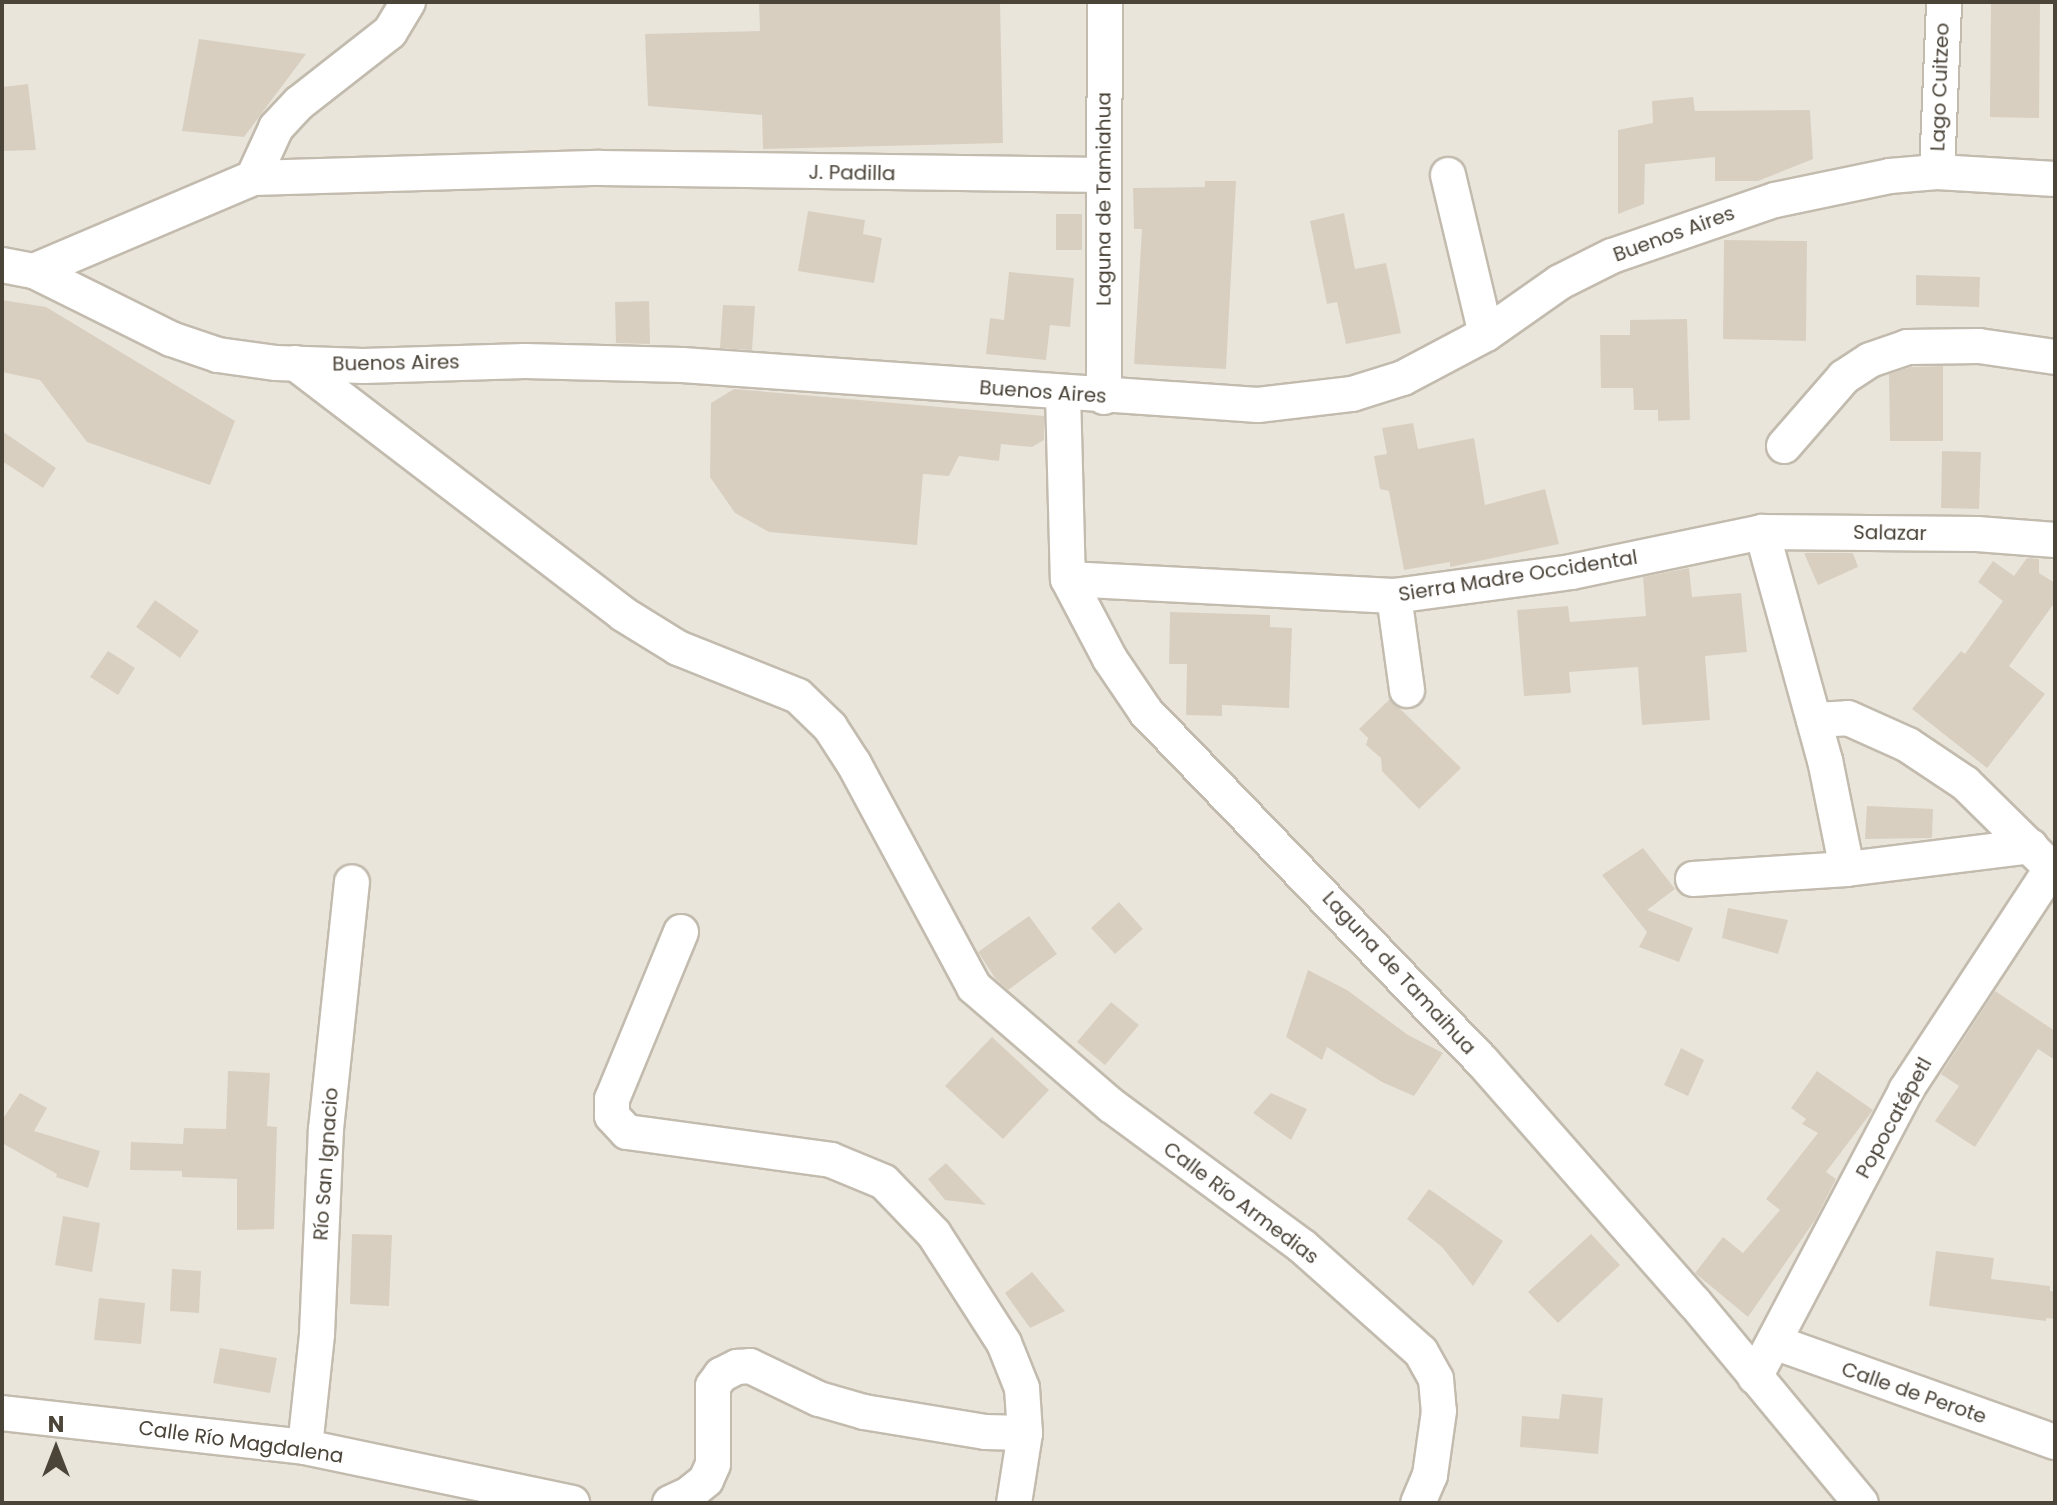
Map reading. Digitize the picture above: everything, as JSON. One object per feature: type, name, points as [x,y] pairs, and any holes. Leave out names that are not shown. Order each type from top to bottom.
[{"type":"street","points":[[18,268],[253,178],[276,128],[299,103],[390,32],[408,2]]},
{"type":"street","name":"Laguna de Tamiahua","points":[[1104,397],[1105,2]]},
{"type":"street","name":"Lago Cuitzeo","points":[[1937,172],[1944,2]]},
{"type":"street","name":"J. Padilla","points":[[253,178],[600,168],[1104,175]]},
{"type":"street","name":"Buenos Aires","points":[[18,268],[171,339],[218,355],[363,366],[525,361],[682,365],[1104,397],[1258,405],[1317,400],[1403,378],[1486,334],[1560,282],[1612,256],[1678,231],[1827,187],[1937,172],[2055,179]]},
{"type":"street","points":[[1448,175],[1486,334]]},
{"type":"street","points":[[1784,446],[1844,377],[1870,360],[1907,347],[1979,346],[2055,357]]},
{"type":"street","name":"Calle Río Armedias","points":[[295,363],[623,614],[678,648],[798,696],[830,727],[854,764],[974,987],[1112,1106],[1302,1246],[1421,1352],[1436,1379],[1439,1411],[1430,1475],[1418,1503]]},
{"type":"street","name":"Laguna de Tamaihua","points":[[1063,393],[1068,579],[1110,659],[1146,712],[1482,1061],[1694,1302],[1861,1503]]},
{"type":"street","points":[[1762,532],[1814,720],[1847,869]]},
{"type":"street","name":"Salazar","points":[[1726,537],[1762,532],[1977,534],[2055,540]]},
{"type":"street","name":"Sierra Madre Occidental","points":[[1068,579],[1394,596],[1571,572],[1726,537]]},
{"type":"street","points":[[1394,596],[1407,690]]},
{"type":"street","points":[[1814,720],[1848,718],[1908,745],[1965,783],[2046,862]]},
{"type":"street","points":[[1693,879],[1847,869],[2046,862]]},
{"type":"street","name":"Popocatépetl","points":[[1755,1377],[1906,1090],[2046,862]]},
{"type":"street","name":"Río San Ignacio","points":[[305,1447],[317,1334],[326,1129],[352,882]]},
{"type":"street","points":[[681,932],[612,1099],[612,1116],[627,1132],[831,1160],[884,1182],[934,1234],[1004,1343],[1022,1388],[1025,1433],[1014,1503]]},
{"type":"street","name":"Calle de Perote","points":[[1774,1342],[2055,1442]]},
{"type":"street","points":[[670,1503],[706,1480],[713,1464],[713,1386],[721,1375],[737,1367],[750,1366],[819,1399],[864,1412],[985,1432],[1025,1433]]},
{"type":"street","name":"Calle Río Magdalena","points":[[2,1413],[305,1447],[572,1503]]},
{"type":"shaded area","points":[[2,2],[2055,2],[2055,1503],[2,1503]]},
{"type":"building","points":[[759,2],[1000,2],[1003,143],[763,149],[762,115],[648,106],[645,34],[760,31]]},
{"type":"building","points":[[1991,2],[2040,2],[2039,118],[1990,117]]},
{"type":"building","points":[[199,39],[306,54],[244,137],[182,131]]},
{"type":"building","points":[[28,84],[36,150],[2,151],[2,87]]},
{"type":"building","points":[[1693,97],[1695,111],[1810,110],[1813,159],[1758,181],[1715,181],[1715,157],[1645,164],[1644,204],[1618,214],[1618,130],[1653,123],[1652,101]]},
{"type":"building","points":[[1205,181],[1236,181],[1226,369],[1134,364],[1142,229],[1134,229],[1133,188],[1205,187]]},
{"type":"building","points":[[808,211],[865,220],[863,234],[882,238],[874,283],[798,271]]},
{"type":"building","points":[[1344,213],[1355,269],[1386,263],[1401,333],[1346,344],[1337,302],[1327,304],[1310,221]]},
{"type":"building","points":[[1056,214],[1082,214],[1082,250],[1056,250]]},
{"type":"building","points":[[1724,240],[1807,241],[1806,341],[1723,339]]},
{"type":"building","points":[[1009,272],[1074,278],[1070,327],[1050,325],[1046,360],[986,354],[990,318],[1004,320]]},
{"type":"building","points":[[1916,275],[1980,277],[1979,307],[1916,305]]},
{"type":"building","points":[[2,300],[46,307],[235,421],[210,485],[87,442],[40,380],[2,372]]},
{"type":"building","points":[[649,301],[650,344],[616,343],[615,302]]},
{"type":"building","points":[[723,305],[755,306],[752,350],[720,348]]},
{"type":"building","points":[[1687,319],[1690,420],[1658,421],[1658,410],[1634,410],[1633,388],[1601,388],[1600,335],[1630,335],[1630,320]]},
{"type":"building","points":[[1943,366],[1943,441],[1890,441],[1889,374],[1911,367]]},
{"type":"building","points":[[734,389],[1044,416],[1044,440],[1032,447],[1001,444],[999,461],[959,456],[949,476],[923,474],[917,545],[769,532],[735,513],[710,477],[711,403]]},
{"type":"building","points":[[1413,423],[1418,449],[1474,438],[1485,505],[1545,489],[1559,544],[1450,567],[1450,562],[1404,570],[1389,491],[1380,489],[1374,456],[1387,454],[1382,428]]},
{"type":"building","points":[[2,431],[56,468],[43,488],[2,461]]},
{"type":"building","points":[[1942,451],[1981,452],[1979,509],[1941,508]]},
{"type":"building","points":[[1804,553],[1853,553],[1858,567],[1818,585]]},
{"type":"building","points":[[2027,558],[2039,559],[2039,573],[2055,583],[2055,602],[2009,666],[2045,694],[1987,768],[1912,709],[1961,651],[1965,654],[2003,601],[1978,582],[1993,561],[2014,576]]},
{"type":"building","points":[[1689,568],[1692,597],[1741,593],[1747,652],[1705,656],[1710,720],[1642,725],[1638,667],[1569,672],[1571,693],[1524,696],[1517,610],[1568,606],[1570,622],[1646,616],[1643,577]]},
{"type":"building","points":[[155,600],[199,631],[180,658],[136,627]]},
{"type":"building","points":[[1170,612],[1270,615],[1270,627],[1292,628],[1289,708],[1222,705],[1222,716],[1186,715],[1187,664],[1169,664]]},
{"type":"building","points":[[108,651],[135,668],[118,695],[90,677]]},
{"type":"building","points":[[1390,699],[1461,768],[1419,809],[1382,771],[1381,758],[1366,745],[1368,738],[1359,729]]},
{"type":"building","points":[[1867,806],[1933,809],[1932,838],[1865,839]]},
{"type":"building","points":[[1643,848],[1675,889],[1647,910],[1693,928],[1679,962],[1639,947],[1647,932],[1602,875]]},
{"type":"building","points":[[1119,902],[1143,929],[1115,954],[1091,928]]},
{"type":"building","points":[[1728,908],[1788,920],[1778,954],[1722,938]]},
{"type":"building","points":[[1029,916],[1057,954],[1008,990],[995,978],[978,952]]},
{"type":"building","points":[[1308,970],[1347,990],[1408,1035],[1443,1053],[1414,1096],[1382,1082],[1327,1047],[1322,1060],[1286,1037]]},
{"type":"building","points":[[1995,991],[2055,1031],[2055,1060],[2038,1049],[1975,1147],[1935,1121],[1959,1086],[1941,1074]]},
{"type":"building","points":[[1111,1002],[1139,1025],[1105,1065],[1077,1042]]},
{"type":"building","points":[[992,1037],[1049,1090],[1003,1139],[945,1086]]},
{"type":"building","points":[[1681,1048],[1704,1060],[1688,1096],[1664,1085]]},
{"type":"building","points":[[228,1071],[270,1073],[267,1126],[277,1127],[274,1229],[237,1230],[237,1179],[182,1177],[182,1171],[130,1170],[131,1142],[183,1144],[184,1128],[226,1129]]},
{"type":"building","points":[[1817,1071],[1873,1110],[1826,1172],[1836,1179],[1815,1220],[1748,1317],[1695,1273],[1723,1237],[1743,1253],[1780,1210],[1766,1199],[1818,1133],[1802,1124],[1806,1119],[1791,1108]]},
{"type":"building","points":[[20,1093],[47,1108],[34,1131],[100,1151],[88,1188],[56,1177],[57,1174],[2,1143],[2,1120]]},
{"type":"building","points":[[1271,1093],[1307,1109],[1291,1140],[1253,1113]]},
{"type":"building","points":[[946,1163],[986,1205],[945,1200],[928,1179]]},
{"type":"building","points":[[1429,1189],[1503,1241],[1473,1286],[1442,1247],[1407,1219]]},
{"type":"building","points":[[63,1216],[100,1223],[92,1272],[55,1265]]},
{"type":"building","points":[[352,1234],[392,1235],[389,1306],[350,1304]]},
{"type":"building","points":[[1591,1234],[1620,1265],[1558,1323],[1528,1292]]},
{"type":"building","points":[[1936,1251],[1994,1258],[1991,1279],[2050,1286],[2050,1291],[2055,1291],[2055,1319],[2046,1318],[2046,1321],[1929,1306]]},
{"type":"building","points":[[172,1269],[201,1271],[199,1313],[170,1311]]},
{"type":"building","points":[[1032,1272],[1065,1311],[1030,1328],[1005,1293]]},
{"type":"building","points":[[99,1298],[145,1303],[141,1344],[94,1340]]},
{"type":"building","points":[[220,1348],[277,1358],[270,1393],[213,1383]]},
{"type":"building","points":[[1562,1394],[1603,1398],[1598,1454],[1520,1447],[1522,1416],[1559,1419]]}]
